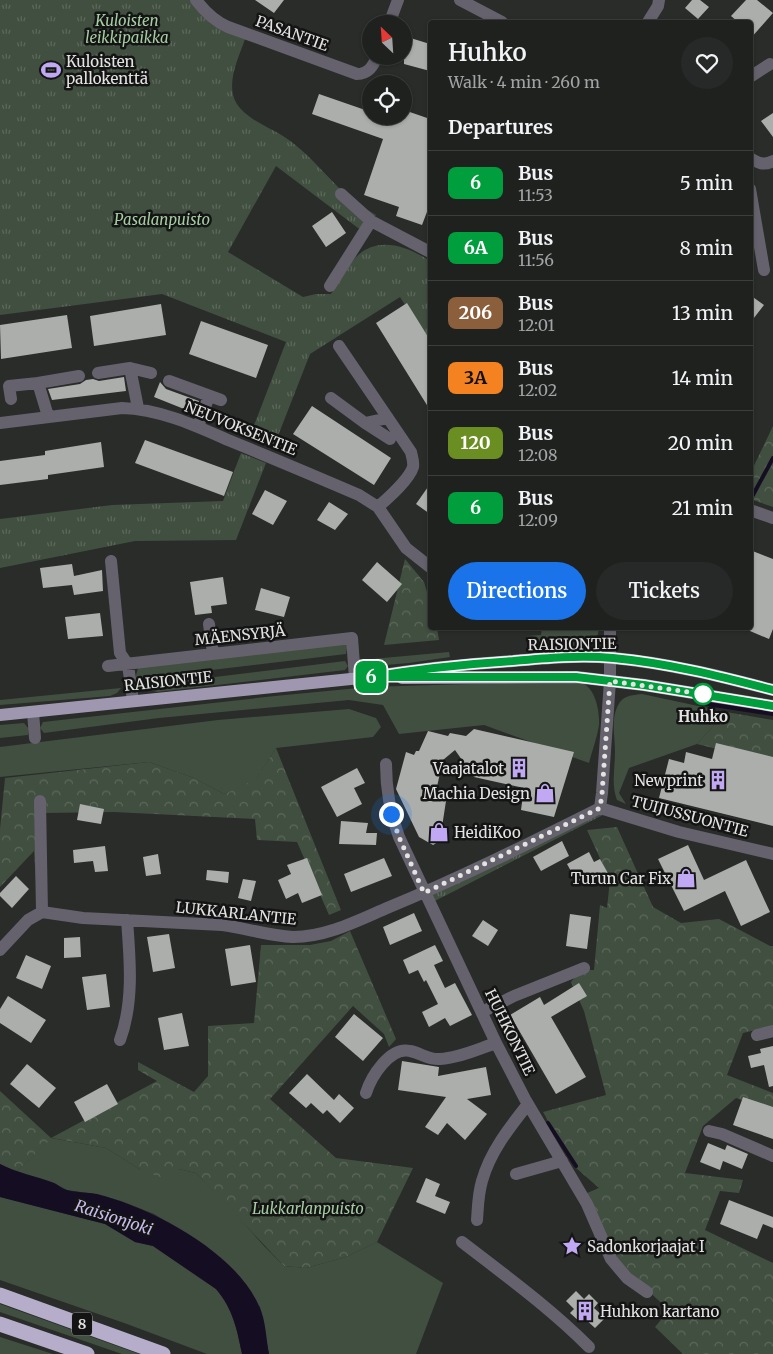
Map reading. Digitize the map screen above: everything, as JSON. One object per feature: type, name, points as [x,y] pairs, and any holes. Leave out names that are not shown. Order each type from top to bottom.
[{"type":"highway","name":"8","points":[[0,1295],[163,1354]]},
{"type":"highway","name":"8","points":[[0,1324],[87,1354]]},
{"type":"main road","name":"RAISIONTIE","points":[[370,677],[427,668],[490,662],[610,658],[675,666],[773,690]]},
{"type":"main road","name":"RAISIONTIE","points":[[0,715],[370,677],[576,677],[702,694],[773,706]]},
{"type":"street","name":"PASANTIE","points":[[196,0],[217,22],[295,52],[357,74],[365,73],[373,65]]},
{"type":"street","points":[[392,15],[398,0]]},
{"type":"street","points":[[460,0],[498,20]]},
{"type":"street","points":[[649,20],[658,6],[659,0]]},
{"type":"street","points":[[753,74],[770,64]]},
{"type":"street","points":[[753,160],[764,164],[773,161]]},
{"type":"street","points":[[341,194],[371,221],[428,251]]},
{"type":"street","points":[[753,207],[764,270]]},
{"type":"street","points":[[330,286],[371,221]]},
{"type":"street","points":[[338,346],[411,452],[413,460],[408,476],[378,507]]},
{"type":"street","points":[[130,368],[138,408]]},
{"type":"street","points":[[98,373],[130,368],[151,373]]},
{"type":"street","points":[[11,399],[8,386],[79,376]]},
{"type":"street","points":[[169,381],[215,398],[198,427]]},
{"type":"street","points":[[38,382],[48,416]]},
{"type":"street","points":[[331,398],[390,440]]},
{"type":"street","name":"NEUVOKSENTIE","points":[[3,423],[122,408],[138,408],[154,412],[198,427],[359,495],[378,507],[406,548],[428,565]]},
{"type":"street","points":[[365,423],[388,418]]},
{"type":"street","points":[[753,511],[773,518]]},
{"type":"street","points":[[111,561],[120,653],[128,665],[133,701]]},
{"type":"street","points":[[209,624],[213,654]]},
{"type":"street","points":[[600,808],[610,681],[610,630]]},
{"type":"street","name":"MÄENSYRJÄ","points":[[108,666],[352,638],[355,678]]},
{"type":"street","points":[[32,712],[35,738]]},
{"type":"street","name":"HUHKONTIE","points":[[386,764],[387,795],[399,837],[496,1043],[528,1104],[587,1204],[610,1258],[627,1278],[647,1292]]},
{"type":"street","points":[[0,950],[28,920],[42,912],[40,801]]},
{"type":"street","name":"TUIJUSSUONTIE","points":[[600,808],[679,832],[773,854]]},
{"type":"street","name":"LUKKARLANTIE","points":[[42,912],[83,918],[222,925],[294,937],[311,935],[348,925],[424,893],[600,808]]},
{"type":"street","points":[[120,1040],[129,1003],[127,920]]},
{"type":"street","points":[[482,1012],[514,996],[584,968]]},
{"type":"street","points":[[757,1035],[773,1031]]},
{"type":"street","points":[[366,1093],[374,1075],[388,1059],[403,1050],[411,1051],[426,1058],[442,1059],[452,1058],[496,1043]]},
{"type":"street","points":[[477,1220],[482,1182],[488,1163],[508,1129],[528,1104]]},
{"type":"street","points":[[710,1131],[722,1134],[773,1156]]},
{"type":"street","points":[[520,1172],[562,1161]]},
{"type":"street","points":[[462,1242],[558,1318],[589,1347]]},
{"type":"green space","points":[[0,0],[192,0],[214,25],[245,39],[232,81],[233,95],[241,109],[254,120],[292,142],[347,196],[376,215],[362,231],[276,166],[228,252],[303,297],[316,294],[331,294],[355,258],[373,247],[392,245],[402,247],[428,260],[428,341],[400,297],[310,354],[274,446],[250,436],[286,342],[162,294],[0,315]]},
{"type":"green space","points":[[773,426],[773,507],[753,500],[753,468]]},
{"type":"green space","points":[[241,453],[266,463],[236,540],[135,541],[0,568],[0,519],[112,505],[223,501]]},
{"type":"green space","points":[[405,559],[424,582],[428,595],[428,630],[437,630],[439,640],[384,645]]},
{"type":"green space","points":[[542,630],[599,630],[596,639],[586,647],[529,647],[527,636],[541,635]]},
{"type":"green space","points":[[348,642],[346,654],[135,679],[138,668]]},
{"type":"green space","points":[[449,652],[450,657],[409,663],[362,667],[361,660]]},
{"type":"green space","points":[[345,661],[348,666],[345,670],[157,692],[144,689],[141,686]]},
{"type":"green space","points":[[564,681],[584,684],[593,693],[595,699],[599,713],[599,725],[589,763],[484,725],[399,734],[383,705],[349,700],[159,718],[44,733],[40,728],[43,722],[369,687]]},
{"type":"green space","points":[[121,688],[117,693],[110,696],[0,705],[0,700]]},
{"type":"green space","points":[[642,694],[726,712],[697,744],[629,768],[619,793],[626,804],[617,800],[614,788],[615,713],[624,698]]},
{"type":"green space","points":[[349,709],[376,718],[381,727],[373,737],[276,748],[255,781],[224,794],[194,778],[149,762],[0,777],[0,747],[218,720]]},
{"type":"green space","points":[[726,712],[773,720],[773,763],[697,744]]},
{"type":"green space","points":[[24,723],[29,729],[28,735],[0,738],[0,725]]},
{"type":"green space","points":[[276,748],[341,910],[329,915],[297,842],[257,840],[255,819],[114,812],[42,813],[37,898],[34,851],[0,887],[0,829],[5,778],[149,762],[194,778],[224,794],[256,779]]},
{"type":"green space","points":[[609,811],[429,904],[424,893],[527,845]]},
{"type":"green space","points":[[617,827],[653,907],[681,923],[719,919],[773,946],[773,1026],[743,1033],[727,1075],[773,1093],[773,1111],[736,1098],[703,1126],[685,1173],[743,1180],[739,1193],[720,1191],[705,1230],[773,1263],[773,1354],[683,1354],[655,1327],[669,1310],[609,1255],[587,1193],[599,1188],[575,1167],[543,1112],[606,1095],[584,1011],[571,982],[581,970],[594,970],[600,905],[607,908],[610,880],[587,830]]},
{"type":"green space","name":"Lukkarlanpuisto","points":[[350,931],[396,1039],[389,1047],[384,1034],[353,1006],[270,1099],[336,1158],[413,1168],[377,1242],[346,1257],[306,1268],[284,1266],[196,1173],[178,1169],[163,1178],[141,1170],[106,1148],[52,1138],[16,1172],[0,1164],[0,1091],[51,1138],[157,1081],[138,1070],[138,1062],[194,1092],[208,1076],[208,1026],[254,1023],[261,945],[310,945],[331,941]]},
{"type":"green space","points":[[51,1138],[106,1148],[141,1170],[178,1169],[196,1173],[284,1266],[306,1268],[346,1257],[377,1242],[443,1283],[416,1354],[269,1354],[260,1307],[195,1239],[154,1214],[121,1201],[95,1194],[67,1190],[54,1183],[16,1172]]},
{"type":"green space","points":[[0,1197],[105,1224],[135,1242],[153,1246],[216,1289],[227,1304],[236,1328],[242,1354],[207,1354],[0,1280]]},
{"type":"green space","points":[[0,1304],[139,1354],[122,1354],[0,1312]]},
{"type":"green space","points":[[0,1337],[53,1354],[0,1354]]},
{"type":"water","name":"Raisionjoki","points":[[0,1164],[54,1183],[65,1189],[97,1194],[119,1201],[166,1221],[190,1235],[232,1268],[248,1286],[261,1311],[269,1354],[242,1354],[236,1328],[227,1304],[216,1289],[153,1246],[135,1242],[105,1224],[0,1197]]},
{"type":"building","points":[[255,0],[284,0],[274,13]]},
{"type":"building","points":[[692,0],[700,0],[709,7],[698,19],[685,8]]},
{"type":"building","points":[[746,0],[757,0],[773,13],[753,36],[753,20],[736,20],[731,16]]},
{"type":"building","points":[[412,38],[428,43],[428,70],[408,65],[412,65]]},
{"type":"building","points":[[319,94],[362,109],[362,125],[412,125],[412,113],[428,118],[428,209],[422,225],[396,216],[399,207],[364,195],[383,139],[312,114]]},
{"type":"building","points":[[773,113],[773,137],[761,121]]},
{"type":"building","points":[[332,212],[346,233],[326,247],[312,226]]},
{"type":"building","points":[[753,297],[764,305],[753,319]]},
{"type":"building","points":[[407,303],[428,337],[428,407],[376,323]]},
{"type":"building","points":[[161,304],[166,335],[94,346],[90,316]]},
{"type":"building","points":[[67,315],[72,348],[1,359],[0,325]]},
{"type":"building","points":[[201,321],[268,345],[256,378],[189,354]]},
{"type":"building","points":[[124,377],[126,391],[52,400],[48,389],[80,384],[86,380],[93,379],[99,381]]},
{"type":"building","points":[[160,382],[166,389],[199,401],[194,413],[154,397]]},
{"type":"building","points":[[312,406],[391,458],[374,485],[293,434]]},
{"type":"building","points":[[145,440],[233,472],[224,496],[135,463]]},
{"type":"building","points":[[101,442],[104,467],[48,475],[48,479],[0,485],[0,461],[45,455],[45,451]]},
{"type":"building","points":[[428,487],[428,513],[416,504]]},
{"type":"building","points":[[265,490],[287,501],[273,525],[252,514]]},
{"type":"building","points":[[329,502],[348,514],[335,530],[317,520]]},
{"type":"building","points":[[753,551],[773,559],[773,629],[769,639],[750,631],[753,630]]},
{"type":"building","points":[[377,562],[402,584],[387,602],[362,580]]},
{"type":"building","points":[[72,564],[74,576],[102,570],[103,591],[74,595],[72,585],[43,588],[40,568]]},
{"type":"building","points":[[223,577],[227,604],[211,606],[212,613],[195,615],[190,582]]},
{"type":"building","points":[[261,588],[290,597],[284,617],[255,610]]},
{"type":"building","points":[[100,613],[103,636],[68,639],[65,617]]},
{"type":"building","points":[[474,729],[574,752],[554,817],[521,810],[524,788],[474,777],[455,750],[443,760],[436,791],[443,793],[442,800],[446,801],[442,827],[446,837],[433,845],[419,837],[396,789],[406,752],[414,755],[416,751],[419,751],[428,731],[448,736],[450,733],[466,736]]},
{"type":"building","name":"Newprint","points":[[716,743],[773,757],[773,826],[659,798],[669,759],[684,763],[686,752],[712,759]]},
{"type":"building","points":[[357,768],[365,783],[354,788],[362,804],[337,817],[321,787]]},
{"type":"building","points":[[80,804],[104,809],[101,824],[77,820]]},
{"type":"building","points":[[341,821],[368,823],[366,833],[377,833],[376,845],[339,844]]},
{"type":"building","points":[[562,841],[569,856],[541,871],[533,857]]},
{"type":"building","points":[[688,845],[704,880],[746,860],[770,912],[741,926],[725,891],[684,911],[658,859]]},
{"type":"building","points":[[105,846],[108,871],[95,872],[93,861],[74,863],[73,850]]},
{"type":"building","points":[[589,852],[594,862],[600,859],[609,875],[593,884],[589,875],[577,882],[567,864]]},
{"type":"building","points":[[158,854],[161,874],[146,876],[143,857]]},
{"type":"building","points":[[307,858],[322,895],[302,903],[298,893],[286,899],[278,880],[291,874],[287,865]]},
{"type":"building","points":[[384,858],[392,876],[351,892],[344,874]]},
{"type":"building","points":[[207,870],[229,872],[228,883],[206,880]]},
{"type":"building","points":[[16,876],[29,889],[12,908],[0,896],[0,893]]},
{"type":"building","points":[[243,879],[256,881],[251,901],[238,898]]},
{"type":"building","points":[[414,913],[422,931],[390,945],[383,927]]},
{"type":"building","points":[[570,914],[591,917],[587,949],[566,946]]},
{"type":"building","points":[[483,920],[498,930],[488,946],[472,936]]},
{"type":"building","points":[[169,934],[175,968],[153,972],[147,937]]},
{"type":"building","points":[[80,937],[81,957],[64,958],[64,938]]},
{"type":"building","points":[[250,945],[256,982],[231,986],[225,949]]},
{"type":"building","points":[[435,945],[443,961],[434,965],[445,988],[455,983],[472,1015],[450,1026],[445,1018],[429,1027],[422,1012],[438,1004],[426,980],[424,982],[418,970],[409,974],[403,960]]},
{"type":"building","points":[[26,955],[51,966],[42,989],[16,978]]},
{"type":"building","points":[[106,974],[110,1007],[87,1010],[82,977]]},
{"type":"building","points":[[579,983],[587,996],[551,1017],[586,1077],[556,1094],[510,1015],[540,997],[544,1005]]},
{"type":"building","points":[[8,996],[46,1020],[31,1043],[0,1023],[0,1009]]},
{"type":"building","points":[[182,1013],[189,1046],[164,1050],[158,1018]]},
{"type":"building","points":[[354,1014],[383,1038],[363,1061],[335,1037]]},
{"type":"building","points":[[773,1046],[773,1086],[769,1087],[764,1065],[751,1068],[748,1056],[761,1053],[760,1049]]},
{"type":"building","points":[[402,1061],[439,1067],[438,1076],[486,1067],[491,1095],[467,1099],[487,1114],[465,1140],[447,1123],[438,1135],[425,1127],[446,1097],[398,1090]]},
{"type":"building","points":[[27,1064],[56,1088],[39,1108],[10,1084]]},
{"type":"building","points":[[307,1074],[334,1100],[339,1094],[354,1108],[340,1123],[327,1110],[323,1114],[311,1103],[306,1108],[289,1093]]},
{"type":"building","points":[[107,1084],[118,1104],[85,1122],[74,1102]]},
{"type":"building","points":[[743,1097],[773,1107],[773,1139],[733,1125]]},
{"type":"building","points":[[708,1143],[725,1150],[727,1145],[748,1154],[742,1169],[723,1161],[720,1170],[700,1162]]},
{"type":"building","points":[[426,1178],[440,1184],[435,1196],[450,1202],[445,1214],[416,1202]]},
{"type":"building","points":[[729,1200],[773,1217],[773,1228],[763,1224],[757,1239],[720,1224]]},
{"type":"building","name":"Huhkon kartano","points":[[576,1291],[584,1299],[589,1294],[598,1303],[594,1308],[605,1318],[595,1328],[584,1318],[580,1322],[570,1313],[574,1309],[566,1301]]},
{"type":"waterway","points":[[753,495],[773,458]]},
{"type":"waterway","points":[[707,704],[773,714]]},
{"type":"waterway","points":[[548,1123],[576,1166]]},
{"type":"bus line","name":"6","points":[[773,690],[675,666],[610,658],[543,659],[482,663],[427,668],[370,677],[576,677],[644,685],[773,706]]},
{"type":"place","name":"Kuloisten pallokenttä","points":[[51,70]]},
{"type":"place","name":"Huhko","points":[[703,694]]},
{"type":"place","name":"Vaajatalot","points":[[519,768]]},
{"type":"place","name":"Newprint","points":[[718,780]]},
{"type":"place","name":"Machia Design","points":[[545,793]]},
{"type":"place","name":"HeidiKoo","points":[[439,832]]},
{"type":"place","name":"Turun Car Fix","points":[[686,878]]},
{"type":"place","name":"Sadonkorjaajat I","points":[[572,1246]]},
{"type":"place","name":"Huhkon kartano","points":[[585,1311]]},
{"type":"route","points":[[391,814],[424,893],[527,845],[600,808],[610,681],[703,694]]},
{"type":"park label","name":"Kuloisten leikkipaikka","points":[[127,28]]},
{"type":"park label","name":"Pasalanpuisto","points":[[162,219]]}]
